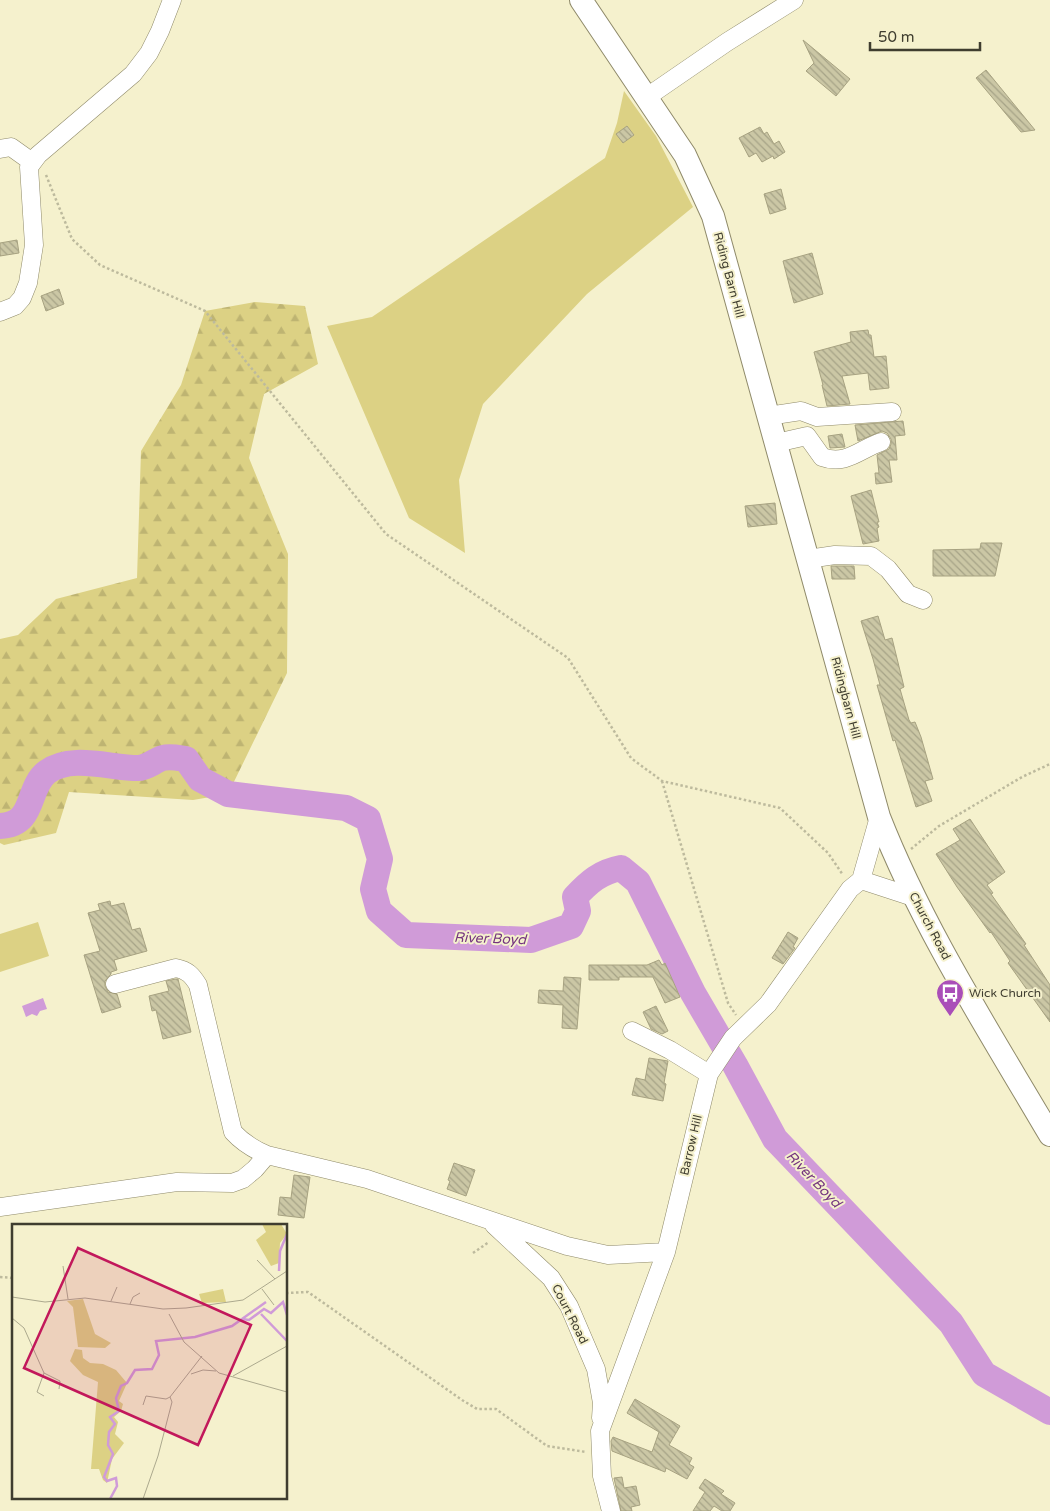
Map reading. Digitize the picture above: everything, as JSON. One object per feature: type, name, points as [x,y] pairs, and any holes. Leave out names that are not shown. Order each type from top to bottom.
[{"type":"main road","name":"Riding Barn Hill","points":[[581,0],[685,155],[713,216],[810,569]]},
{"type":"main road","name":"Ridingbarn Hill","points":[[810,569],[879,817]]},
{"type":"main road","name":"Church Road","points":[[879,817],[896,861],[960,983],[1050,1135]]},
{"type":"street","points":[[0,312],[15,306],[22,298],[32,264],[34,245],[29,167],[35,158],[133,74],[149,53],[172,0]]},
{"type":"street","points":[[647,97],[727,42],[794,0]]},
{"type":"street","points":[[0,149],[11,148],[35,158]]},
{"type":"street","points":[[768,416],[801,410],[817,417],[892,412]]},
{"type":"street","points":[[776,443],[807,436],[822,457],[843,459],[854,457],[869,446],[881,442]]},
{"type":"street","points":[[810,569],[835,555],[871,556],[888,569],[908,594],[924,600]]},
{"type":"street","name":"Barrow Hill","points":[[600,1452],[600,1431],[666,1252],[709,1074],[736,1034],[768,1004],[856,884],[879,817]]},
{"type":"street","points":[[856,884],[914,897]]},
{"type":"street","name":"Court Road","points":[[115,984],[176,968],[184,970],[193,977],[198,985],[233,1132],[245,1144],[267,1155],[366,1179],[567,1246],[608,1255],[666,1252]]},
{"type":"street","points":[[632,1031],[670,1050],[709,1074]]},
{"type":"street","points":[[0,1207],[177,1182],[232,1184],[254,1170],[267,1155]]},
{"type":"street","name":"Court Road","points":[[491,1222],[551,1278],[569,1306],[596,1369],[602,1404],[600,1431]]},
{"type":"street","points":[[600,1452],[602,1476],[611,1511]]},
{"type":"path","points":[[35,158],[72,239],[100,265],[205,311],[386,534],[568,658],[630,758],[662,781],[780,808],[828,853],[842,873],[856,884]]},
{"type":"path","points":[[896,861],[939,826],[1022,777],[1050,764]]},
{"type":"path","points":[[662,781],[728,1003],[736,1014],[736,1034]]},
{"type":"path","points":[[288,1293],[308,1292],[462,1400],[477,1409],[496,1408],[547,1446],[581,1452],[600,1452]]},
{"type":"green space","points":[[624,91],[656,136],[693,207],[587,294],[483,404],[459,480],[465,553],[409,518],[327,326],[372,317],[605,158],[617,123]]},
{"type":"green space","points":[[255,302],[305,306],[318,364],[264,394],[249,458],[288,554],[287,673],[228,794],[193,800],[69,792],[56,833],[4,845],[0,843],[0,639],[18,635],[56,599],[137,578],[141,451],[181,385],[205,311]]},
{"type":"green space","points":[[38,922],[49,956],[0,972],[0,934]]},
{"type":"shaded area","points":[[43,998],[47,1009],[40,1011],[37,1016],[32,1014],[26,1017],[22,1006]]},
{"type":"building","points":[[803,40],[850,79],[836,96],[806,71],[814,63]]},
{"type":"building","points":[[986,70],[1035,130],[1021,132],[976,78]]},
{"type":"building","points":[[627,126],[634,135],[623,143],[616,134]]},
{"type":"building","points":[[760,127],[764,134],[767,132],[774,144],[779,141],[785,152],[774,159],[773,156],[762,162],[756,153],[749,157],[739,138]]},
{"type":"building","points":[[781,189],[786,209],[770,214],[764,194]]},
{"type":"building","points":[[17,240],[19,253],[0,256],[0,243]]},
{"type":"building","points":[[812,253],[823,294],[794,303],[783,261]]},
{"type":"building","points":[[59,289],[64,304],[46,311],[41,296]]},
{"type":"building","points":[[868,330],[869,335],[871,335],[874,357],[886,356],[889,388],[870,390],[868,373],[842,376],[850,404],[827,406],[814,352],[851,342],[850,332]]},
{"type":"building","points":[[903,421],[905,435],[895,436],[897,460],[889,460],[892,482],[876,484],[875,473],[879,473],[877,455],[889,449],[891,439],[887,433],[882,431],[858,441],[855,425]]},
{"type":"building","points":[[842,434],[845,447],[830,448],[828,436]]},
{"type":"building","points":[[871,490],[879,522],[877,522],[879,527],[877,528],[879,541],[863,544],[851,496]]},
{"type":"building","points":[[775,503],[777,524],[748,527],[745,506]]},
{"type":"building","points":[[981,543],[1002,543],[995,576],[933,576],[933,550],[980,549]]},
{"type":"building","points":[[831,566],[854,566],[855,579],[832,579]]},
{"type":"building","points":[[878,616],[885,640],[892,638],[904,687],[900,689],[909,720],[911,723],[915,722],[933,779],[925,781],[932,801],[916,807],[895,740],[893,741],[877,685],[880,685],[861,621]]},
{"type":"building","points":[[970,819],[1005,872],[987,885],[993,893],[991,894],[1026,944],[1024,945],[1050,985],[1050,1022],[1008,963],[1010,961],[991,932],[957,887],[936,854],[960,840],[953,829]]},
{"type":"building","points":[[110,901],[111,906],[124,903],[132,930],[140,928],[147,951],[114,960],[117,970],[111,972],[105,981],[105,986],[108,992],[117,994],[121,1007],[102,1013],[84,955],[100,951],[88,913],[100,910],[98,904]]},
{"type":"building","points":[[788,932],[798,938],[793,947],[795,948],[783,964],[772,958]]},
{"type":"building","points":[[659,960],[662,965],[665,963],[680,997],[665,1003],[653,977],[619,977],[619,980],[589,980],[589,965],[647,965]]},
{"type":"building","points":[[564,977],[581,978],[577,1029],[562,1028],[563,1005],[538,1003],[539,990],[563,991]]},
{"type":"building","points":[[178,979],[191,1032],[163,1039],[156,1010],[152,1011],[149,996],[169,991],[166,981]]},
{"type":"building","points":[[656,1006],[668,1031],[662,1034],[651,1029],[643,1012]]},
{"type":"building","points":[[649,1058],[668,1061],[663,1101],[632,1095],[636,1078],[645,1080]]},
{"type":"building","points":[[454,1163],[475,1170],[466,1196],[447,1189]]},
{"type":"building","points":[[294,1175],[310,1177],[304,1218],[278,1215],[280,1197],[291,1198]]},
{"type":"building","points":[[635,1399],[680,1426],[669,1445],[692,1458],[689,1464],[694,1467],[687,1479],[666,1468],[665,1472],[612,1451],[611,1441],[613,1437],[652,1452],[659,1432],[627,1413]]},
{"type":"building","points":[[622,1477],[624,1488],[636,1486],[640,1505],[631,1507],[632,1511],[621,1511],[614,1478]]},
{"type":"building","points":[[705,1479],[724,1491],[721,1494],[735,1503],[730,1511],[722,1511],[714,1506],[710,1511],[693,1511],[705,1492],[699,1488]]},
{"type":"waterway","name":"River Boyd","points":[[0,826],[11,824],[20,819],[25,813],[40,779],[47,772],[57,767],[67,764],[91,763],[138,768],[145,767],[166,757],[186,759],[200,779],[228,794],[346,808],[368,819],[380,859],[373,889],[379,911],[406,935],[531,940],[571,926],[578,911],[575,897],[595,878],[621,868],[638,882],[693,993],[775,1139],[951,1323],[984,1374],[1050,1412]]},
{"type":"place","name":"Wick Church","points":[[950,1017]]}]
